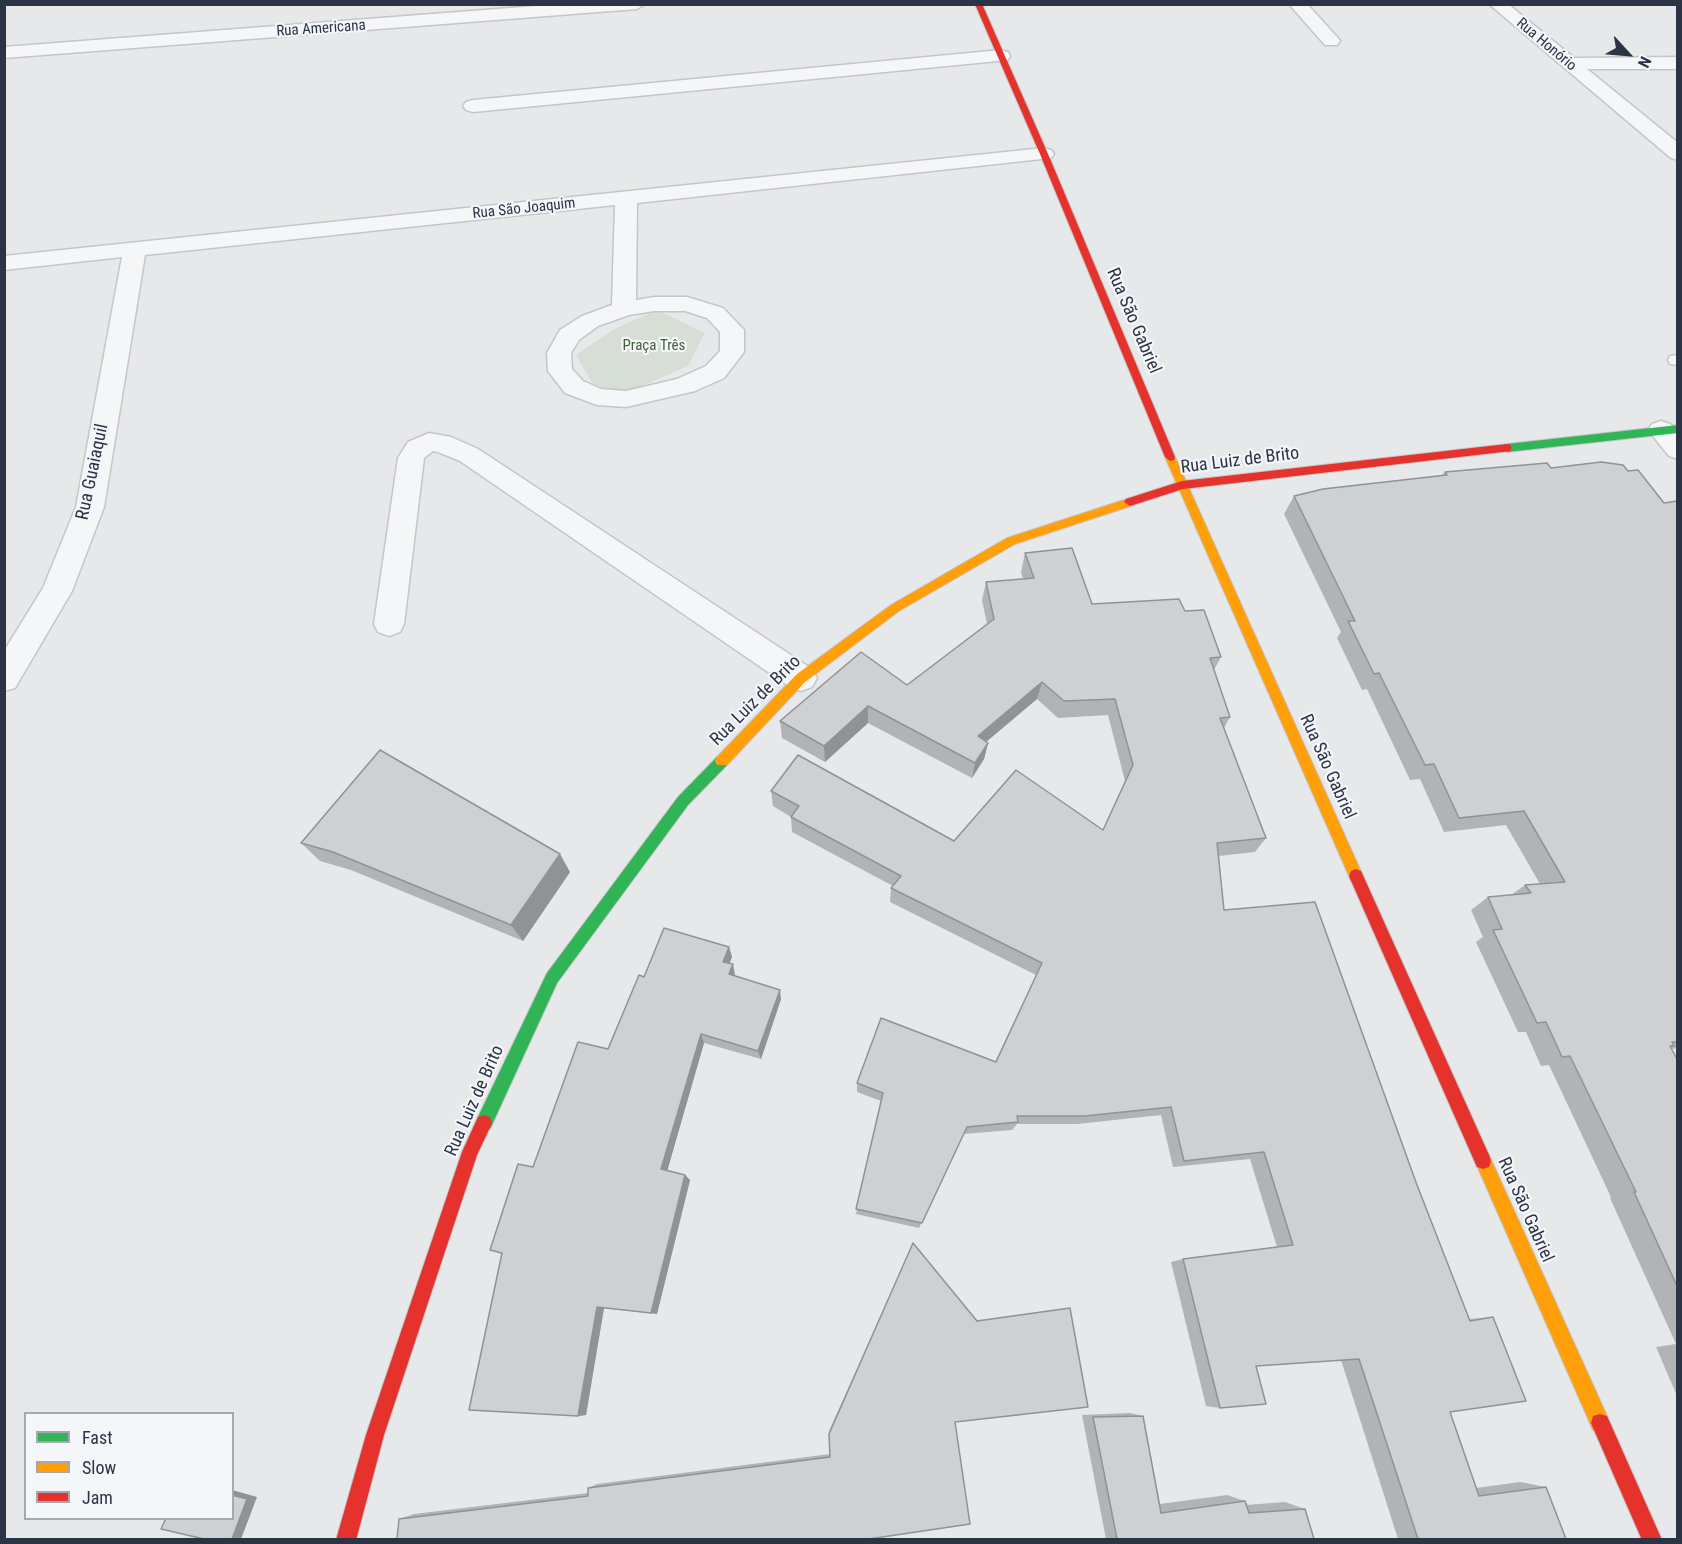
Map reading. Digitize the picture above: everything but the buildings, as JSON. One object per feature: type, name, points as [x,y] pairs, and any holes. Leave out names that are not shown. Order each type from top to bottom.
[{"type":"street","name":"Rua Americana","points":[[4,53],[637,4]]},
{"type":"street","name":"Rua São Gabriel","points":[[978,4],[1044,154],[1182,484],[1652,1539]]},
{"type":"street","points":[[1298,4],[1331,41]]},
{"type":"street","name":"Rua Honório","points":[[1497,4],[1677,154]]},
{"type":"street","points":[[473,106],[1001,56]]},
{"type":"street","points":[[1569,64],[1677,63]]},
{"type":"street","name":"Rua São Joaquim","points":[[4,263],[1044,154]]},
{"type":"street","points":[[624,309],[626,198]]},
{"type":"street","name":"Rua Guaiaquil","points":[[4,679],[57,591],[90,507],[135,249]]},
{"type":"street","points":[[654,304],[687,304],[715,313],[732,330],[732,352],[715,372],[686,385],[656,393],[626,399],[597,397],[574,387],[560,371],[559,353],[569,335],[590,321],[624,309],[654,304]]},
{"type":"street","points":[[1669,430],[1677,450]]},
{"type":"street","name":"Rua Luiz de Brito","points":[[346,1539],[375,1435],[470,1152],[552,978],[683,801],[801,678],[895,608],[1011,541],[1182,484],[1669,430]]},
{"type":"street","points":[[389,624],[411,458],[417,448],[429,442],[442,443],[469,454],[801,678]]},
{"type":"green space","name":"Praça Três","points":[[657,310],[705,333],[688,366],[623,394],[593,384],[576,355],[614,329]]},
{"type":"traffic: fast","points":[[1507,448],[1678,429]]},
{"type":"traffic: fast","points":[[484,1123],[552,978],[683,801],[722,761]]},
{"type":"traffic: slow","points":[[1170,457],[1356,876]]},
{"type":"traffic: slow","points":[[722,761],[801,678],[895,608],[1011,541],[1130,502]]},
{"type":"traffic: slow","points":[[1483,1161],[1600,1423]]},
{"type":"traffic: jam","points":[[978,4],[1044,154],[1170,457]]},
{"type":"traffic: jam","points":[[1130,502],[1182,485],[1507,448]]},
{"type":"traffic: jam","points":[[1356,876],[1483,1161]]},
{"type":"traffic: jam","points":[[346,1540],[375,1435],[470,1152],[484,1123]]},
{"type":"traffic: jam","points":[[1600,1423],[1652,1540]]}]
